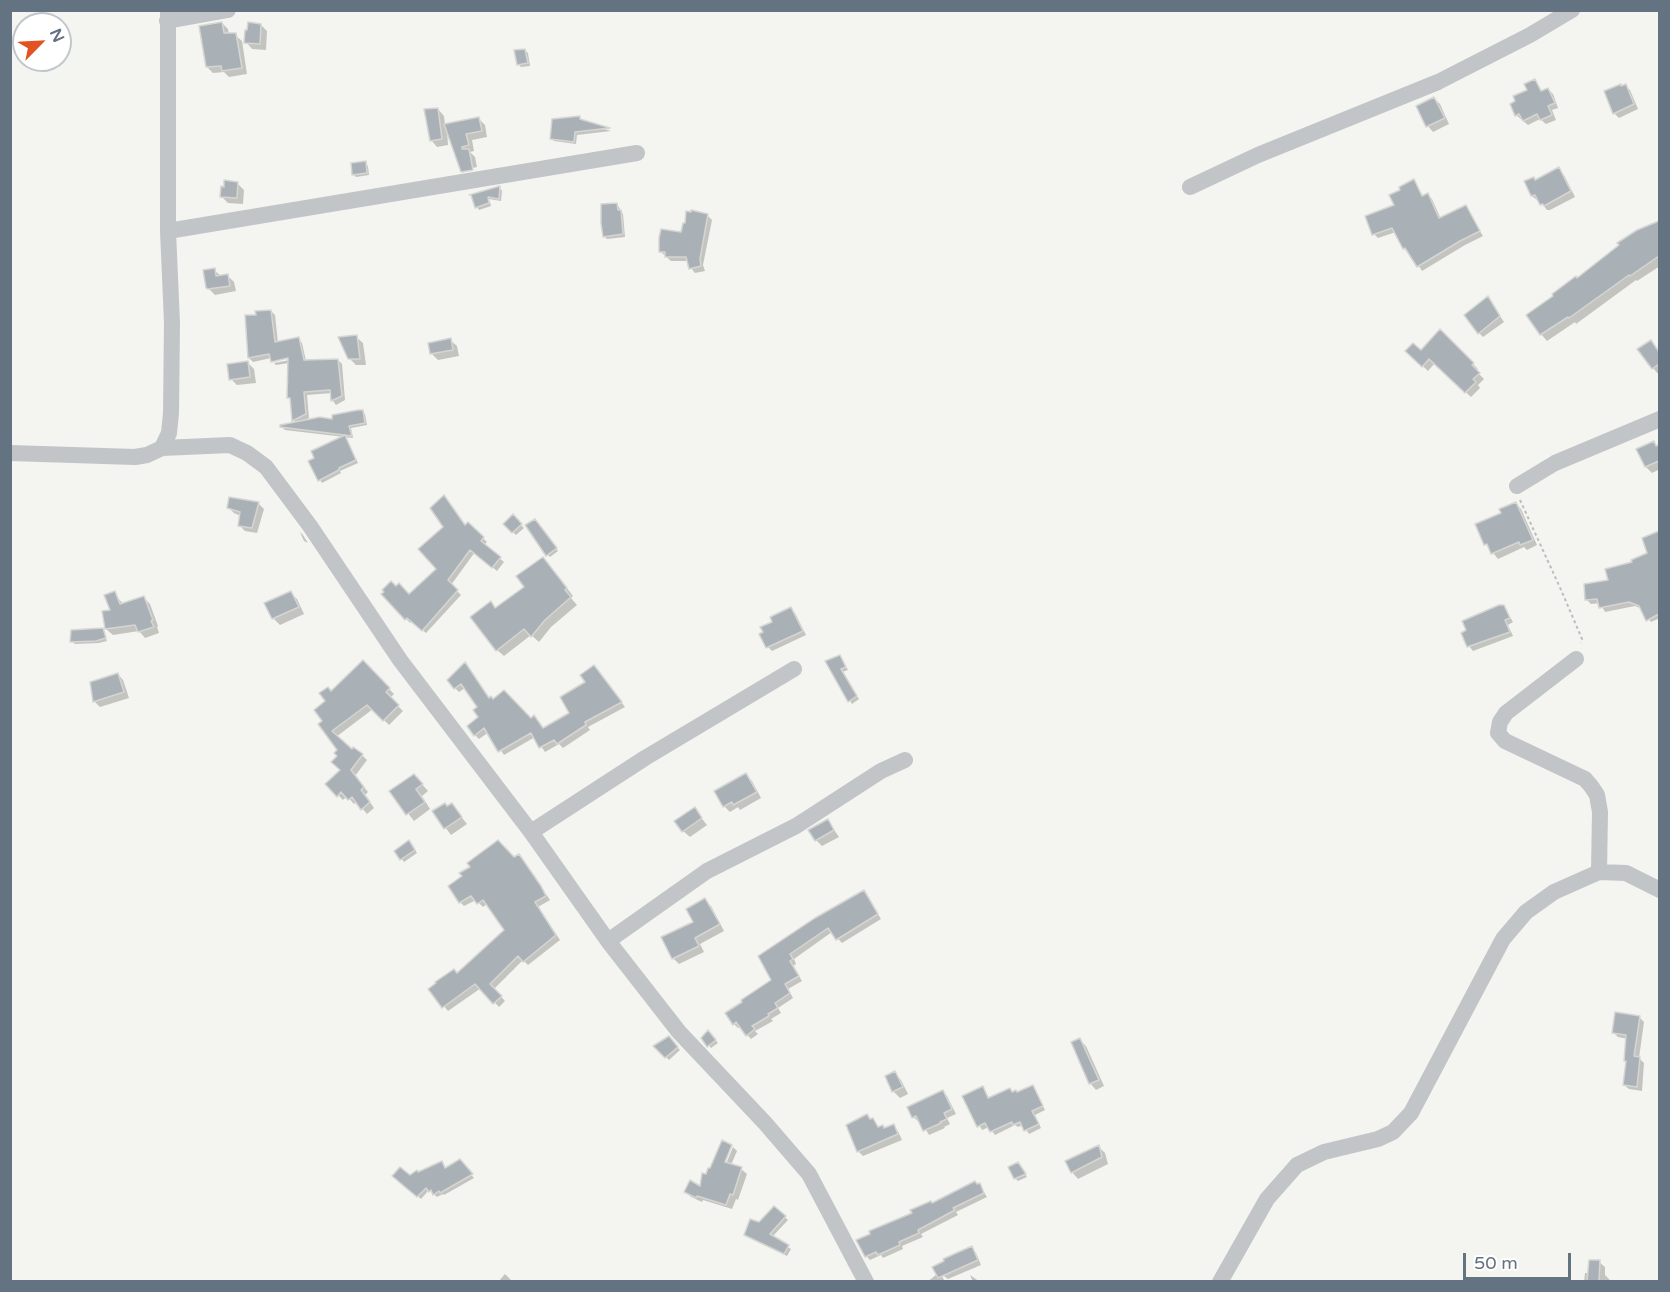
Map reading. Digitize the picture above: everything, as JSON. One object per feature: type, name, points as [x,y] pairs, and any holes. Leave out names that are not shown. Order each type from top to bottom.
[{"type":"street","points":[[162,448],[169,433],[171,413],[172,322],[168,231],[167,16],[228,10]]},
{"type":"street","points":[[1190,187],[1258,155],[1438,82],[1530,35],[1572,10]]},
{"type":"street","points":[[168,231],[637,153]]},
{"type":"street","points":[[1516,486],[1555,463],[1659,419]]},
{"type":"street","points":[[10,453],[135,457],[147,455],[162,448],[231,445],[266,467],[310,526],[400,660],[531,832],[608,941],[679,1032],[765,1123],[809,1174],[866,1281]]},
{"type":"street","points":[[1576,659],[1506,712],[1500,722],[1498,733],[1505,741],[1585,779],[1591,786],[1597,795],[1600,812],[1599,872]]},
{"type":"street","points":[[531,832],[645,758],[794,669]]},
{"type":"street","points":[[608,941],[707,872],[796,826],[881,771],[905,760]]},
{"type":"street","points":[[1220,1281],[1267,1199],[1297,1165],[1324,1152],[1378,1139],[1393,1132],[1411,1113],[1503,939],[1526,912],[1554,892],[1599,872],[1626,873],[1659,890]]},
{"type":"path","points":[[1516,486],[1517,495],[1582,639],[1581,650],[1576,659]]},
{"type":"building","points":[[222,22],[224,33],[236,33],[242,68],[222,71],[221,66],[206,67],[199,26]]},
{"type":"building","points":[[248,22],[261,24],[260,44],[244,43]]},
{"type":"building","points":[[525,49],[528,63],[517,65],[514,50]]},
{"type":"building","points":[[1535,79],[1541,91],[1548,88],[1555,103],[1548,106],[1552,115],[1540,120],[1537,114],[1523,121],[1519,114],[1515,116],[1510,104],[1515,101],[1513,96],[1527,90],[1524,84]]},
{"type":"building","points":[[1621,84],[1621,86],[1626,84],[1634,104],[1613,114],[1604,91]]},
{"type":"building","points":[[1434,97],[1445,118],[1426,127],[1416,106]]},
{"type":"building","points":[[438,108],[442,139],[430,141],[424,109]]},
{"type":"building","points":[[580,116],[580,119],[610,128],[575,132],[574,142],[550,139],[552,119]]},
{"type":"building","points":[[479,117],[482,131],[466,134],[469,145],[462,147],[462,149],[469,149],[473,170],[461,172],[444,124]]},
{"type":"building","points":[[366,161],[367,173],[352,175],[351,163]]},
{"type":"building","points":[[1559,167],[1571,191],[1544,206],[1540,205],[1535,195],[1531,196],[1524,181],[1534,177],[1535,180]]},
{"type":"building","points":[[1414,179],[1422,196],[1428,193],[1439,218],[1466,205],[1480,231],[1417,267],[1405,248],[1403,249],[1392,228],[1372,235],[1365,216],[1394,205],[1389,195]]},
{"type":"building","points":[[224,180],[238,182],[237,198],[220,197]]},
{"type":"building","points":[[500,186],[499,199],[488,197],[489,203],[475,208],[471,195],[469,195]]},
{"type":"building","points":[[617,203],[618,210],[621,210],[623,234],[603,237],[601,204]]},
{"type":"building","points":[[691,210],[708,214],[700,259],[701,266],[689,269],[686,257],[665,257],[665,252],[659,252],[659,238],[661,229],[681,232],[683,223],[685,223],[686,211],[691,212]]},
{"type":"building","points":[[1659,221],[1659,256],[1569,318],[1540,335],[1526,315],[1619,245],[1617,243],[1637,230]]},
{"type":"building","points":[[215,268],[216,276],[228,274],[230,286],[206,288],[203,270]]},
{"type":"building","points":[[1488,296],[1500,316],[1478,334],[1464,315]]},
{"type":"building","points":[[271,310],[275,342],[299,337],[304,360],[338,359],[342,396],[331,401],[330,390],[304,392],[306,414],[292,421],[290,398],[287,398],[288,358],[271,362],[269,354],[248,358],[245,315],[256,315],[255,311]]},
{"type":"building","points":[[1440,329],[1474,363],[1472,365],[1480,373],[1473,379],[1476,382],[1465,393],[1429,359],[1422,367],[1405,351],[1413,343],[1421,350]]},
{"type":"building","points":[[357,335],[360,359],[348,359],[338,337]]},
{"type":"building","points":[[451,338],[453,350],[430,354],[428,343]]},
{"type":"building","points":[[1651,340],[1659,352],[1659,364],[1652,369],[1637,349]]},
{"type":"building","points":[[248,361],[250,377],[229,380],[227,364]]},
{"type":"building","points":[[363,410],[365,423],[349,426],[352,436],[280,427],[280,425],[320,417],[332,419],[332,415]]},
{"type":"building","points":[[345,435],[356,460],[318,481],[308,461],[314,458],[311,451]]},
{"type":"building","points":[[1654,441],[1656,446],[1659,445],[1659,461],[1645,467],[1636,449]]},
{"type":"building","points":[[444,495],[465,525],[468,522],[484,537],[481,541],[501,557],[492,568],[470,550],[448,580],[458,590],[422,631],[407,618],[405,620],[381,594],[391,581],[396,586],[399,583],[409,594],[436,569],[418,549],[443,527],[430,508]]},
{"type":"building","points":[[229,497],[259,502],[252,528],[238,526],[240,512],[227,508]]},
{"type":"building","points":[[1516,502],[1533,540],[1520,545],[1519,542],[1491,554],[1487,544],[1484,545],[1475,524],[1501,513],[1499,509]]},
{"type":"building","points":[[513,514],[522,524],[512,533],[503,524]]},
{"type":"building","points":[[535,519],[557,548],[546,556],[525,525]]},
{"type":"building","points":[[1659,531],[1659,614],[1646,621],[1639,606],[1629,602],[1599,608],[1597,599],[1585,600],[1584,584],[1608,580],[1605,569],[1632,562],[1631,560],[1647,553],[1642,538]]},
{"type":"building","points":[[543,557],[567,588],[565,590],[571,597],[545,620],[531,637],[524,629],[496,651],[470,617],[491,601],[495,608],[524,587],[516,576]]},
{"type":"building","points":[[115,591],[120,604],[144,596],[154,627],[138,632],[135,625],[105,629],[102,611],[110,610],[104,595]]},
{"type":"building","points":[[291,591],[299,607],[272,619],[264,603]]},
{"type":"building","points":[[1504,605],[1510,618],[1505,620],[1510,632],[1467,647],[1461,633],[1466,630],[1462,621]]},
{"type":"building","points":[[791,607],[803,631],[766,648],[759,634],[763,632],[760,627],[772,622],[770,617]]},
{"type":"building","points":[[103,628],[106,638],[96,641],[70,642],[71,630]]},
{"type":"building","points":[[840,655],[846,667],[841,669],[857,696],[848,702],[825,661]]},
{"type":"building","points":[[363,660],[390,688],[386,692],[399,705],[383,721],[367,705],[332,731],[352,749],[353,747],[363,754],[351,770],[364,787],[361,790],[370,802],[361,810],[352,797],[348,800],[341,792],[337,797],[325,784],[340,770],[331,762],[337,756],[334,753],[337,750],[318,724],[322,721],[314,710],[325,701],[319,693],[328,687],[331,691]]},
{"type":"building","points":[[465,662],[489,698],[491,696],[493,699],[504,690],[531,718],[534,715],[543,728],[569,713],[560,697],[585,682],[580,675],[594,665],[622,702],[585,722],[586,725],[557,744],[554,740],[539,748],[531,733],[498,752],[484,728],[474,736],[467,726],[478,717],[473,710],[477,707],[461,684],[454,689],[447,680]]},
{"type":"building","points":[[118,673],[124,692],[93,702],[90,682]]},
{"type":"building","points":[[746,773],[757,792],[733,805],[732,802],[723,807],[714,791]]},
{"type":"building","points":[[414,774],[423,784],[416,789],[425,802],[406,815],[389,791]]},
{"type":"building","points":[[445,803],[447,806],[452,803],[462,817],[444,829],[432,811]]},
{"type":"building","points":[[695,807],[702,818],[682,832],[674,821]]},
{"type":"building","points":[[828,819],[834,830],[815,841],[808,830]]},
{"type":"building","points":[[409,840],[415,850],[400,860],[394,851]]},
{"type":"building","points":[[498,840],[514,857],[519,854],[541,886],[546,896],[535,902],[556,935],[523,962],[518,956],[490,984],[502,996],[493,1004],[475,984],[442,1008],[428,989],[454,969],[457,973],[504,930],[483,900],[477,904],[471,896],[459,903],[448,886],[462,876],[459,873],[470,867],[467,863]]},
{"type":"building","points":[[864,890],[878,914],[836,940],[828,928],[790,954],[793,959],[790,961],[799,976],[785,984],[790,993],[775,1003],[778,1008],[752,1026],[755,1029],[746,1036],[736,1022],[733,1025],[725,1013],[771,980],[758,956],[815,918]]},
{"type":"building","points":[[705,898],[720,924],[695,938],[699,946],[672,959],[661,937],[693,922],[686,909]]},
{"type":"building","points":[[1615,1012],[1640,1016],[1634,1056],[1640,1057],[1637,1087],[1623,1085],[1626,1035],[1612,1033]]},
{"type":"building","points":[[708,1030],[716,1040],[707,1047],[701,1038]]},
{"type":"building","points":[[669,1036],[678,1047],[665,1058],[653,1046]]},
{"type":"building","points":[[1080,1038],[1099,1080],[1089,1084],[1071,1042]]},
{"type":"building","points":[[895,1071],[903,1087],[892,1092],[885,1076]]},
{"type":"building","points":[[1033,1085],[1043,1106],[1032,1111],[1039,1124],[1024,1131],[1020,1122],[1013,1125],[1012,1122],[990,1132],[985,1123],[977,1127],[962,1096],[983,1086],[988,1098],[1010,1088],[1012,1092],[1016,1090],[1017,1092]]},
{"type":"building","points":[[943,1090],[952,1109],[944,1113],[947,1119],[923,1131],[916,1116],[912,1118],[907,1107]]},
{"type":"building","points":[[867,1114],[870,1119],[873,1118],[878,1127],[883,1125],[884,1128],[894,1124],[898,1134],[857,1152],[846,1125]]},
{"type":"building","points":[[722,1140],[732,1145],[725,1162],[742,1167],[733,1195],[730,1194],[726,1205],[697,1196],[696,1198],[684,1192],[690,1180],[700,1186],[702,1173],[706,1174],[710,1168]]},
{"type":"building","points":[[1099,1145],[1102,1157],[1071,1173],[1065,1161]]},
{"type":"building","points":[[460,1159],[473,1174],[433,1195],[431,1190],[429,1192],[426,1188],[417,1197],[392,1176],[400,1167],[410,1175],[442,1161],[445,1168]]},
{"type":"building","points":[[1018,1162],[1026,1174],[1014,1179],[1008,1167]]},
{"type":"building","points":[[975,1181],[977,1184],[980,1183],[984,1193],[953,1208],[955,1210],[918,1230],[919,1233],[899,1242],[900,1245],[878,1255],[876,1252],[865,1257],[856,1240],[870,1234],[869,1231],[912,1213],[910,1210],[931,1201],[932,1203]]},
{"type":"building","points":[[774,1206],[786,1216],[770,1234],[789,1245],[784,1254],[744,1235],[750,1219],[759,1222]]},
{"type":"building","points":[[972,1246],[978,1260],[938,1278],[932,1267],[944,1261],[943,1259]]},
{"type":"building","points":[[1589,1260],[1600,1260],[1599,1281],[1587,1281]]}]
